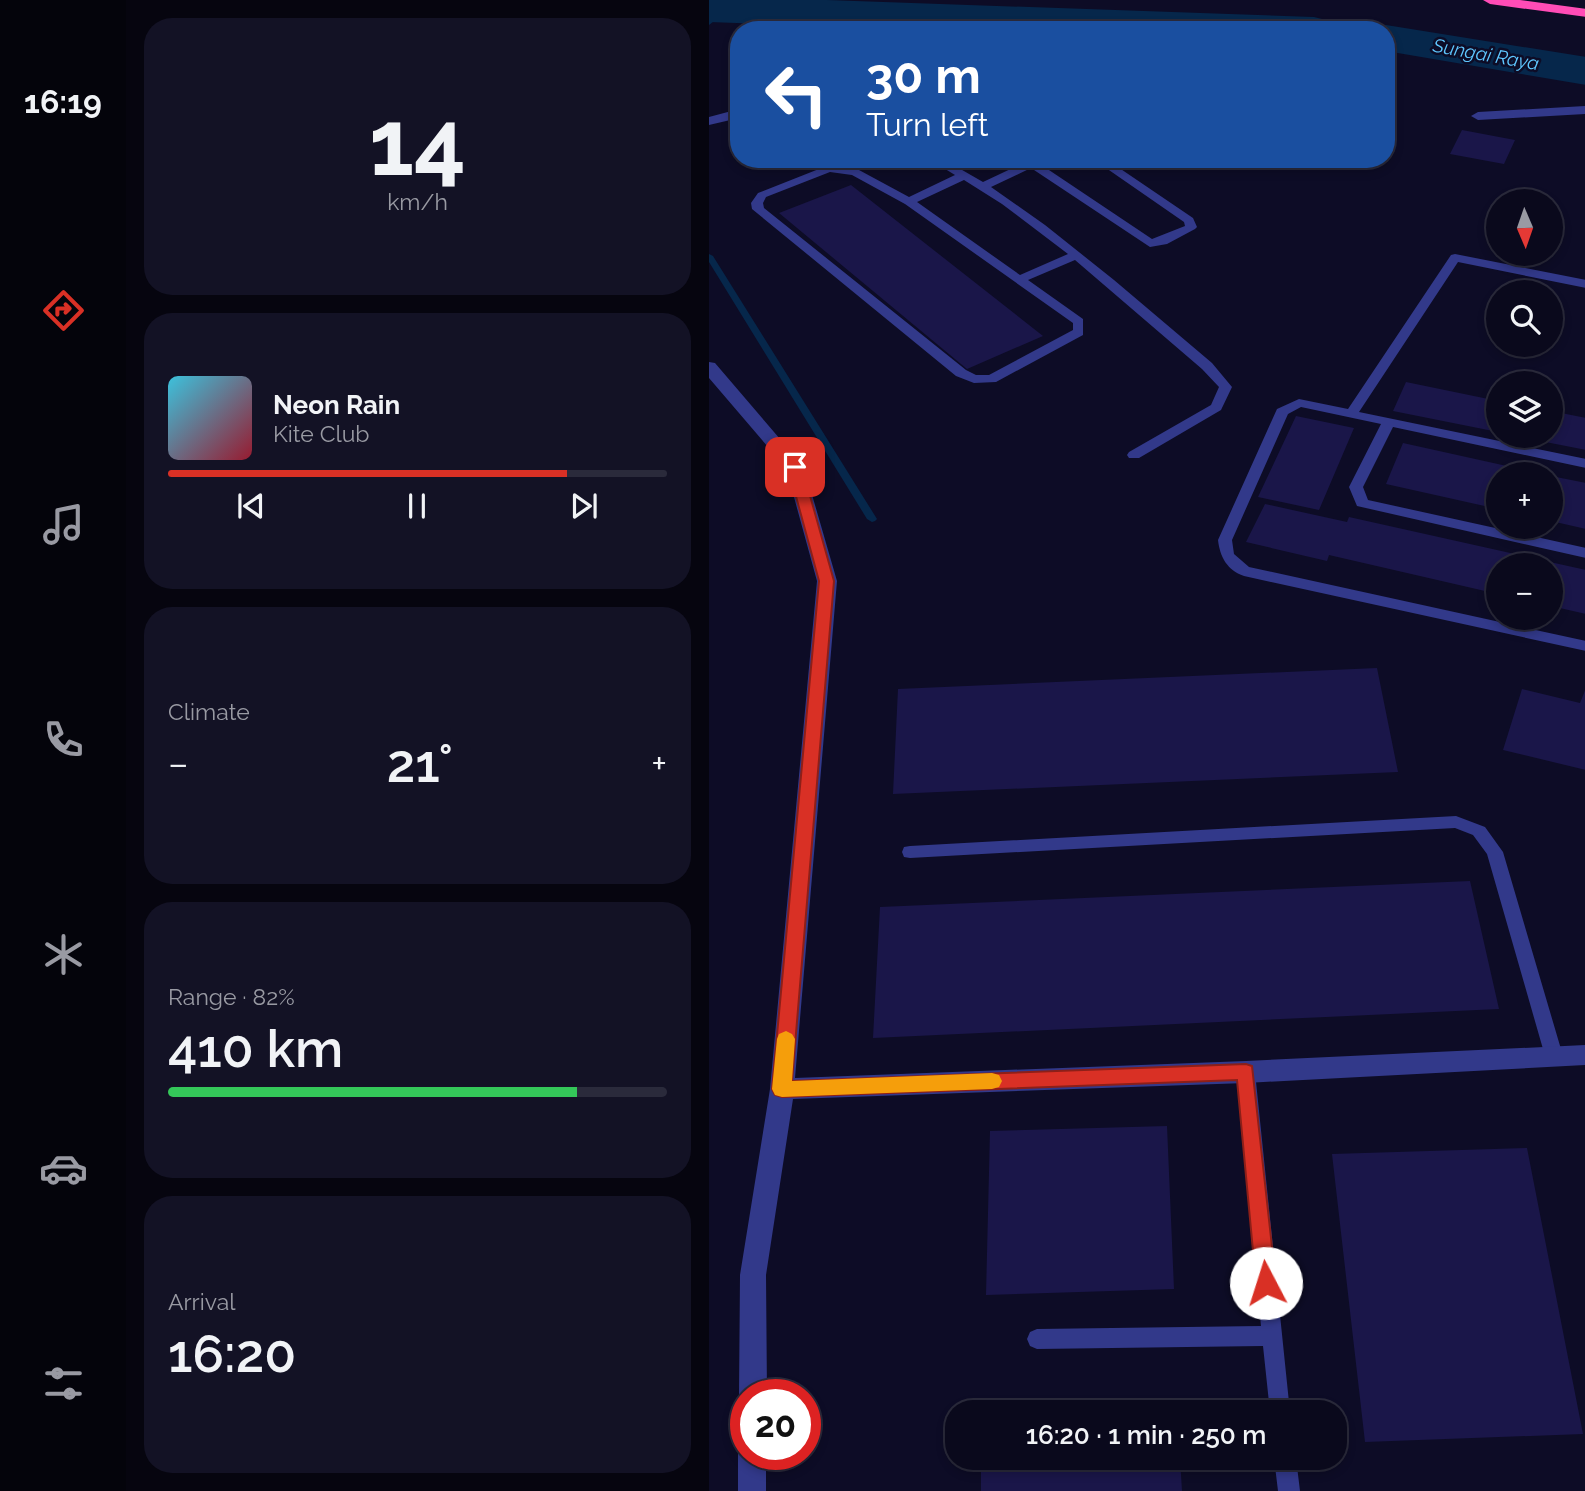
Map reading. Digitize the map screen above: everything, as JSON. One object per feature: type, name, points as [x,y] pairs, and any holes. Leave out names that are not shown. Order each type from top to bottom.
[{"type":"highway","points":[[1490,0],[1585,13]]},
{"type":"street","points":[[1478,116],[1585,110]]},
{"type":"street","points":[[709,121],[730,115]]},
{"type":"street","points":[[709,367],[795,467],[827,581],[782,1089],[753,1275],[753,1379]]},
{"type":"street","points":[[782,1089],[1246,1072],[1585,1055]]},
{"type":"street","points":[[752,1470],[752,1491]]},
{"type":"lane","points":[[829,168],[855,172],[909,202],[1021,279],[1079,322],[1079,332],[991,379],[974,379],[961,373],[790,235],[758,209],[757,203],[762,195],[829,168]]},
{"type":"lane","points":[[951,168],[983,186],[1075,255],[1207,366],[1226,387],[1216,407],[1134,455]]},
{"type":"lane","points":[[983,186],[1024,168]]},
{"type":"lane","points":[[1045,168],[1150,243],[1163,241],[1191,227],[1187,219],[1111,168]]},
{"type":"lane","points":[[909,202],[965,175]]},
{"type":"lane","points":[[1021,279],[1075,255]]},
{"type":"lane","points":[[1351,414],[1455,258],[1585,284]]},
{"type":"lane","points":[[1585,464],[1299,403],[1282,412],[1225,540],[1227,556],[1244,571],[1585,646]]},
{"type":"lane","points":[[1388,423],[1356,487],[1362,503],[1585,553]]},
{"type":"lane","points":[[910,852],[1456,821],[1479,831],[1495,852],[1554,1056]]},
{"type":"lane","points":[[1246,1072],[1279,1400]]},
{"type":"lane","points":[[1037,1339],[1271,1336]]},
{"type":"lane","points":[[1286,1470],[1289,1491]]},
{"type":"building","points":[[1462,130],[1515,140],[1504,164],[1450,154]]},
{"type":"building","points":[[851,185],[1043,336],[967,369],[779,213]]},
{"type":"building","points":[[1406,382],[1486,399],[1486,430],[1393,411]]},
{"type":"building","points":[[1563,413],[1586,418],[1586,450],[1563,445]]},
{"type":"building","points":[[1296,416],[1354,428],[1319,510],[1258,497]]},
{"type":"building","points":[[1403,443],[1489,462],[1486,462],[1486,506],[1386,484]]},
{"type":"building","points":[[1563,478],[1586,483],[1586,529],[1563,524]]},
{"type":"building","points":[[1265,504],[1347,522],[1349,517],[1510,553],[1486,553],[1486,591],[1329,555],[1327,561],[1246,542]]},
{"type":"building","points":[[1563,565],[1586,570],[1586,614],[1563,609]]},
{"type":"building","points":[[1377,668],[1398,772],[893,794],[898,689]]},
{"type":"building","points":[[1586,688],[1586,770],[1503,750],[1522,689],[1580,703]]},
{"type":"building","points":[[1470,881],[1499,1009],[873,1038],[880,907]]},
{"type":"building","points":[[1167,1126],[1174,1289],[986,1295],[990,1131]]},
{"type":"building","points":[[1527,1148],[1583,1434],[1365,1442],[1332,1154]]},
{"type":"building","points":[[981,1470],[1181,1470],[1182,1491],[981,1491]]},
{"type":"waterway","name":"Sungai Raya","points":[[709,9],[1055,21]]},
{"type":"waterway","points":[[709,23],[725,10]]},
{"type":"waterway","name":"Sungai Raya","points":[[1395,39],[1586,71]]},
{"type":"waterway","points":[[709,256],[872,519]]},
{"type":"slow traffic","points":[[786,1039],[782,1089],[992,1081]]},
{"type":"route","points":[[795,467],[827,581],[782,1089],[1246,1072],[1266,1283]]}]
